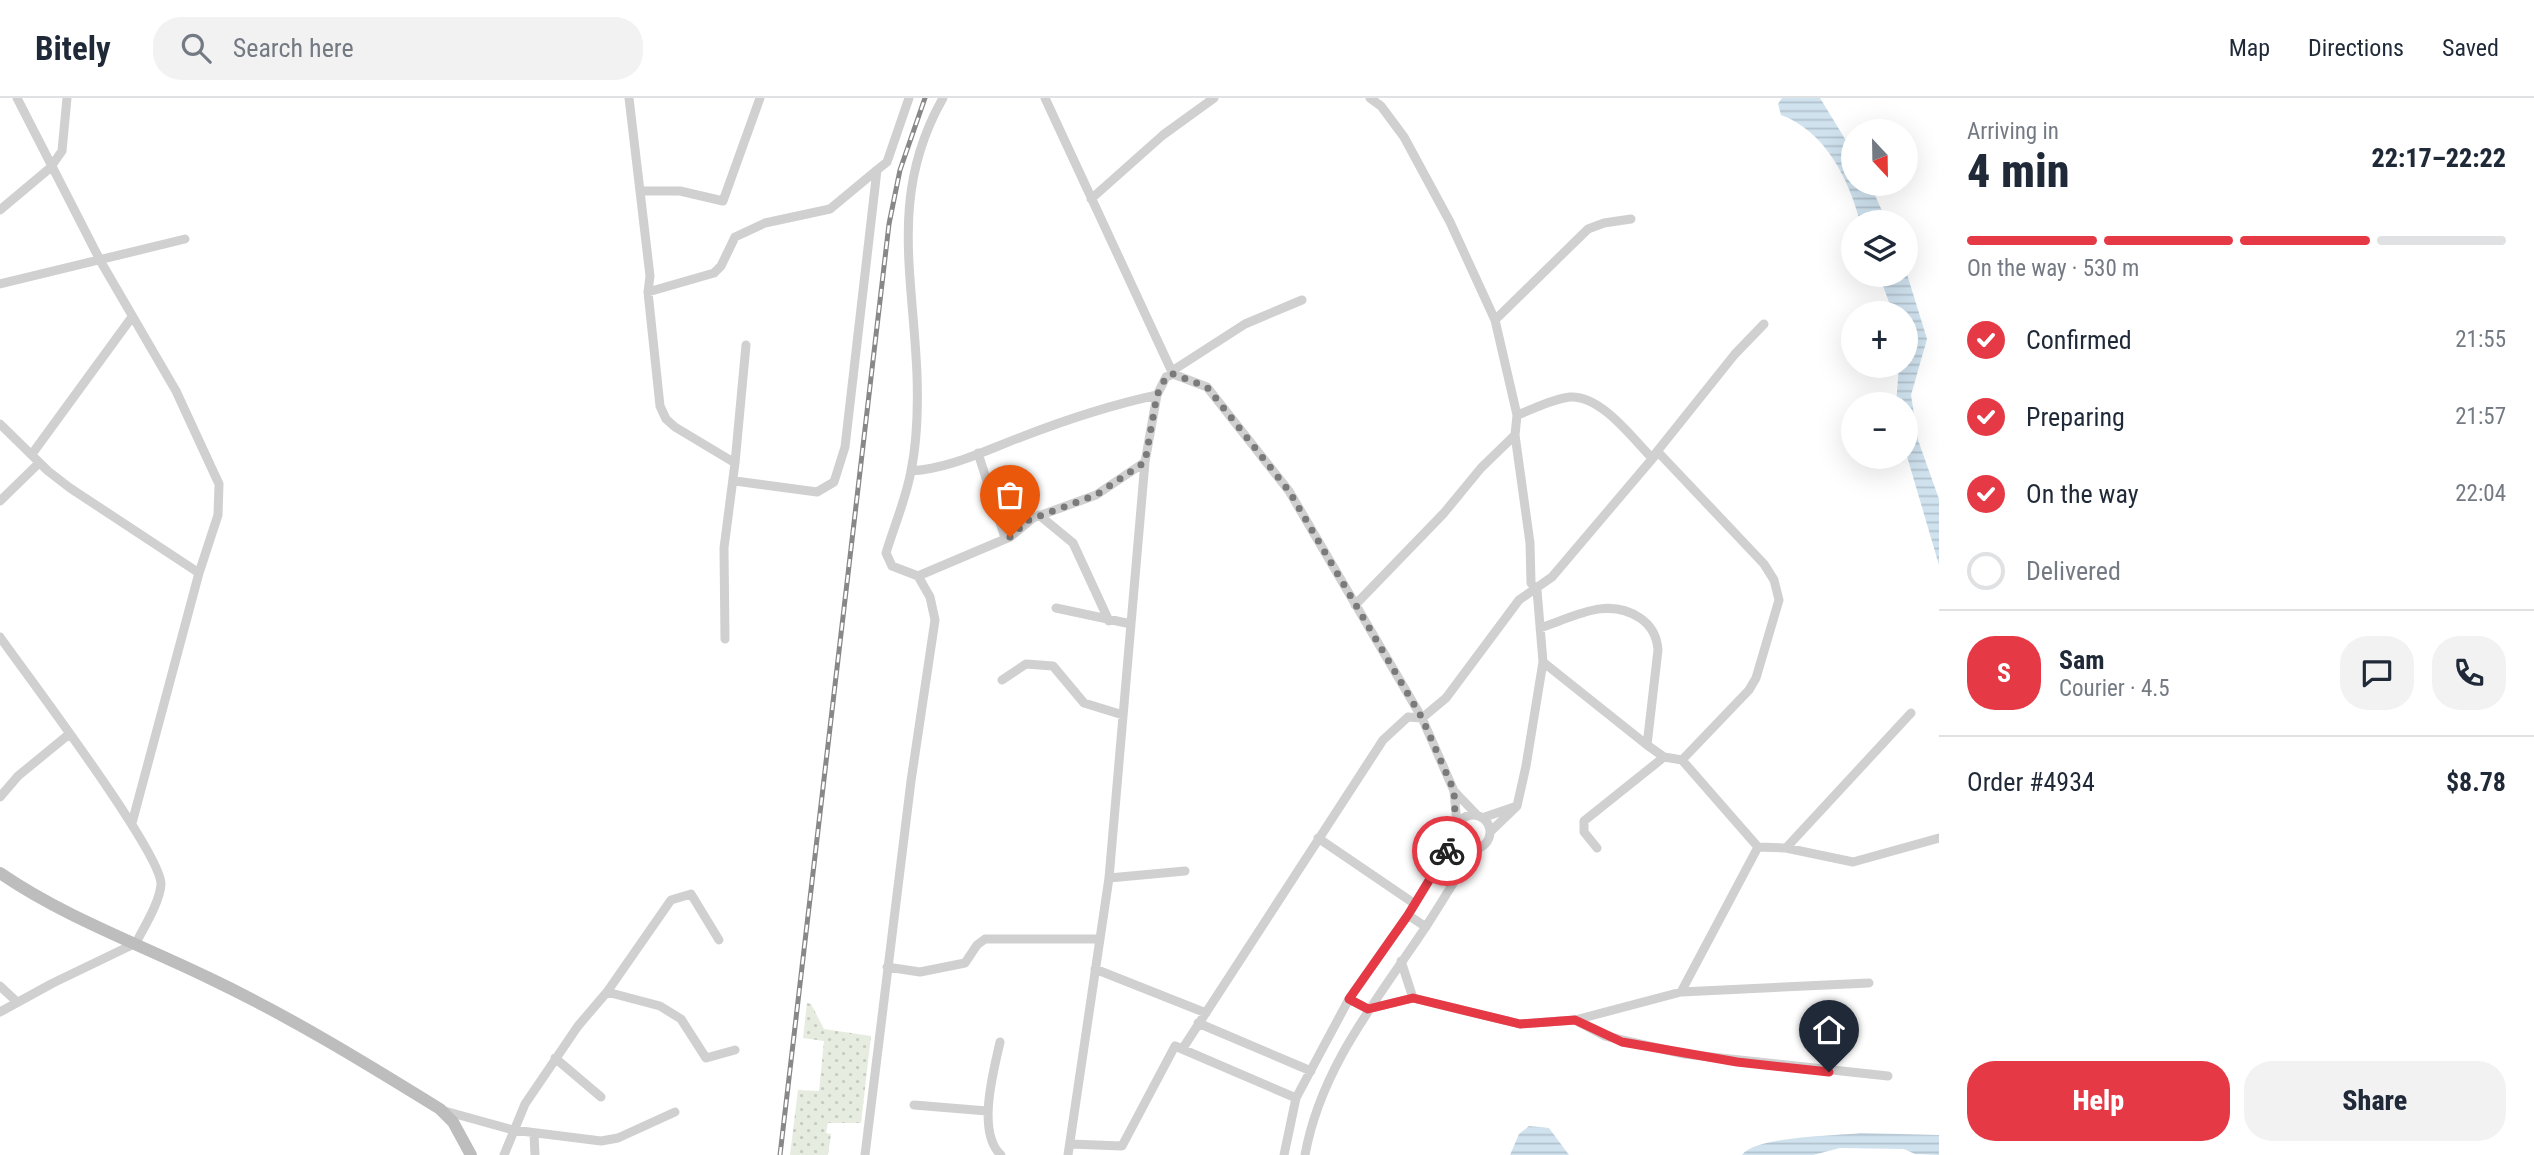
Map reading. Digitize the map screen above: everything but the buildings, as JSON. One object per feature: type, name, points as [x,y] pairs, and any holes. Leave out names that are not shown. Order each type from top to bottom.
[{"type":"street","points":[[17,98],[101,262],[176,391],[219,484],[218,515],[199,573],[132,823]]},
{"type":"street","points":[[0,210],[50,167],[64,144],[67,98]]},
{"type":"street","points":[[629,98],[663,414],[675,426],[735,463]]},
{"type":"street","points":[[640,191],[680,191],[723,201],[760,98]]},
{"type":"street","points":[[648,292],[714,274],[736,237],[765,223],[830,209],[887,162],[909,98]]},
{"type":"street","points":[[865,1155],[887,967],[935,620],[930,597],[918,576],[892,566],[886,553],[911,471],[917,375],[907,250],[909,199],[913,169],[933,116],[943,98]]},
{"type":"street","points":[[1045,98],[1173,373],[1207,387],[1266,458],[1289,491],[1422,718],[1454,791],[1458,824],[1456,836],[1408,915],[1349,999],[1296,1098],[1283,1154]]},
{"type":"street","points":[[1091,199],[1163,135],[1214,98]]},
{"type":"street","points":[[1305,1155],[1312,1118],[1368,1009],[1426,927],[1475,848],[1485,843],[1490,832],[1517,806],[1543,662],[1537,590],[1531,583],[1530,543],[1515,435],[1517,415],[1495,320],[1450,222],[1404,137],[1388,114],[1370,98]]},
{"type":"street","points":[[735,481],[817,492],[834,482],[845,447],[877,170]]},
{"type":"street","points":[[1495,320],[1588,229],[1604,223],[1631,219]]},
{"type":"street","points":[[0,284],[101,262],[185,239]]},
{"type":"street","points":[[1068,1155],[1109,878],[1145,462],[1157,395],[1166,377],[1245,324],[1302,300]]},
{"type":"street","points":[[32,454],[132,317]]},
{"type":"street","points":[[1183,1048],[1383,740],[1408,717],[1422,718],[1447,698],[1519,600],[1552,577],[1735,355],[1764,324]]},
{"type":"street","points":[[725,639],[724,548],[735,481],[746,345]]},
{"type":"street","points":[[911,471],[960,463],[978,453],[1089,412],[1157,395]]},
{"type":"street","points":[[1517,415],[1562,398],[1581,398],[1598,405],[1655,455],[1765,564],[1774,580],[1779,600],[1761,666],[1749,690],[1682,760]]},
{"type":"street","points":[[0,424],[39,463],[70,488],[199,573]]},
{"type":"street","points":[[1354,605],[1515,435]]},
{"type":"street","points":[[978,453],[1005,538]]},
{"type":"street","points":[[918,576],[1005,538],[1039,515],[1096,495],[1145,462]]},
{"type":"street","points":[[0,501],[39,463]]},
{"type":"street","points":[[1039,515],[1073,543],[1110,621]]},
{"type":"street","points":[[1540,628],[1604,607],[1631,612],[1646,622],[1657,637],[1658,650],[1647,745]]},
{"type":"street","points":[[1056,608],[1131,624]]},
{"type":"street","points":[[0,637],[132,823],[153,858],[161,884],[136,943],[0,1012]]},
{"type":"street","points":[[1543,662],[1664,757],[1682,760],[1758,847],[1786,848],[1853,862],[1939,838]]},
{"type":"street","points":[[1002,680],[1026,664],[1053,666],[1084,703],[1123,715]]},
{"type":"street","points":[[1786,848],[1911,713]]},
{"type":"street","points":[[0,797],[18,776],[68,735]]},
{"type":"street","points":[[1597,848],[1584,832],[1584,821],[1664,757]]},
{"type":"street","points":[[1454,791],[1480,817],[1490,832]]},
{"type":"street","points":[[1458,824],[1466,816],[1480,817],[1517,806]]},
{"type":"street","points":[[1456,836],[1463,846],[1475,848]]},
{"type":"street","points":[[1318,838],[1415,904]]},
{"type":"street","points":[[1681,992],[1758,847]]},
{"type":"street","points":[[1109,878],[1185,871]]},
{"type":"street","points":[[0,873],[29,893],[270,1008],[440,1109],[453,1122],[471,1155]]},
{"type":"street","points":[[504,1155],[524,1104],[555,1058],[675,898],[691,894],[719,940]]},
{"type":"street","points":[[1408,915],[1426,927]]},
{"type":"street","points":[[887,967],[929,971],[965,964],[977,945],[985,939],[1100,939]]},
{"type":"street","points":[[1401,961],[1413,998]]},
{"type":"street","points":[[1095,969],[1206,1013]]},
{"type":"street","points":[[1349,999],[1368,1009],[1413,998],[1520,1024],[1575,1020],[1681,992],[1869,983]]},
{"type":"street","points":[[0,986],[17,1002]]},
{"type":"street","points":[[607,992],[660,1006],[681,1019],[706,1058],[735,1050]]},
{"type":"street","points":[[1575,1020],[1605,1036],[1684,1054],[1888,1076]]},
{"type":"street","points":[[1198,1023],[1311,1072]]},
{"type":"street","points":[[1000,1042],[987,1111],[996,1149],[1001,1155]]},
{"type":"street","points":[[1070,1144],[1122,1146],[1175,1046],[1296,1098]]},
{"type":"street","points":[[555,1058],[601,1097]]},
{"type":"street","points":[[914,1105],[987,1111]]},
{"type":"street","points":[[440,1109],[513,1130],[610,1140],[675,1112]]},
{"type":"street","points":[[1292,1114],[1312,1118]]},
{"type":"street","points":[[534,1133],[535,1155]]},
{"type":"shaded area","points":[[807,1003],[811,1004],[824,1029],[871,1036],[861,1123],[828,1123],[826,1133],[831,1134],[828,1155],[790,1155],[798,1090],[819,1091],[824,1041],[803,1038]]},
{"type":"water","points":[[1782,98],[1820,98],[1841,132],[1841,171],[1810,132],[1781,115],[1778,104]]},
{"type":"water","points":[[1851,196],[1875,196],[1882,210],[1856,210]]},
{"type":"water","points":[[1883,287],[1911,287],[1915,301],[1889,301]]},
{"type":"water","points":[[1918,310],[1927,339],[1918,370]]},
{"type":"water","points":[[1898,378],[1916,378],[1912,392],[1897,392]]},
{"type":"water","points":[[1918,440],[1939,499],[1939,565],[1911,469],[1918,469]]},
{"type":"water","points":[[1529,1126],[1549,1128],[1569,1155],[1510,1155],[1519,1134]]},
{"type":"water","points":[[1861,1133],[1939,1135],[1939,1155],[1915,1154],[1904,1149],[1840,1148],[1813,1155],[1742,1155],[1750,1149],[1779,1140]]},
{"type":"railway","points":[[780,1155],[889,224],[900,170],[925,98]]},
{"type":"way so far","points":[[1010,537],[1029,520],[1090,498],[1145,462],[1157,395],[1166,377],[1173,374],[1207,387],[1266,458],[1289,491],[1422,718],[1454,791],[1458,824],[1456,836],[1447,851]]},
{"type":"route","points":[[1447,851],[1408,915],[1349,999],[1368,1009],[1413,998],[1520,1024],[1575,1020],[1622,1042],[1737,1062],[1829,1072]]}]
